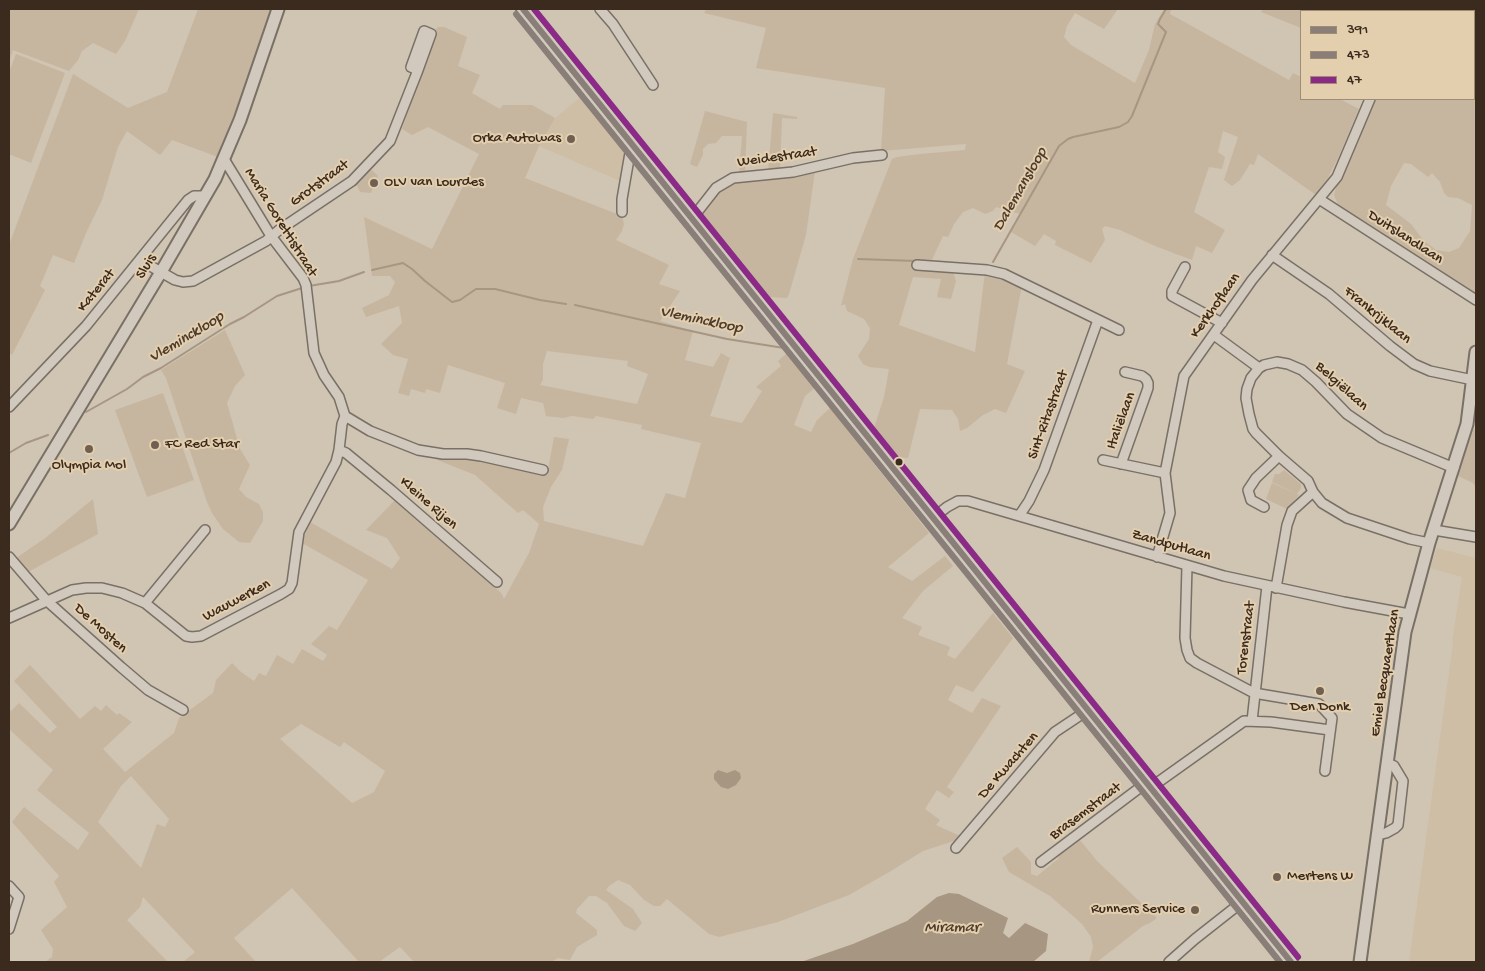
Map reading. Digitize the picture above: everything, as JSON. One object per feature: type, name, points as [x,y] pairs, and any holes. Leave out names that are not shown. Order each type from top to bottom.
[{"type":"main road","points":[[523,9],[1291,962]]},
{"type":"street","name":"Sluis","points":[[9,524],[205,196],[224,159],[240,120],[278,9]]},
{"type":"street","points":[[600,9],[613,24],[653,85]]},
{"type":"street","name":"Grotstraat","points":[[140,260],[175,280],[193,281],[259,245],[352,181],[385,147],[390,141],[418,70]]},
{"type":"street","name":"Kerkhoflaan","points":[[1157,557],[1170,513],[1165,473],[1184,376],[1252,280],[1337,176],[1370,100]]},
{"type":"street","points":[[622,212],[622,199],[630,153],[634,147]]},
{"type":"street","name":"Weidestraat","points":[[691,217],[716,188],[733,178],[793,172],[853,158],[882,155]]},
{"type":"street","name":"Maria Gorettistraat","points":[[224,159],[271,236],[303,278],[306,285],[314,353],[324,375],[339,398],[345,416]]},
{"type":"street","name":"Katerat","points":[[9,407],[86,326],[188,200],[194,196],[205,196]]},
{"type":"street","name":"Duitslandlaan","points":[[1320,199],[1476,300]]},
{"type":"street","name":"Frankrijklaan","points":[[1272,255],[1329,294],[1414,364],[1430,371],[1473,380]]},
{"type":"street","points":[[916,265],[988,270],[1004,274],[1119,330]]},
{"type":"street","points":[[1185,266],[1172,291],[1172,296],[1222,323]]},
{"type":"street","name":"Sint-Ritastraat","points":[[1019,516],[1029,501],[1044,470],[1098,320]]},
{"type":"street","points":[[1214,335],[1259,368],[1247,389],[1246,398],[1253,429],[1279,456],[1308,481],[1313,492],[1322,503],[1346,518],[1410,539],[1429,543]]},
{"type":"street","name":"Emiel Becquaertlaan","points":[[1360,962],[1405,632],[1429,543],[1471,423],[1476,352]]},
{"type":"street","name":"Belgiëlaan","points":[[1259,368],[1277,362],[1302,370],[1347,414],[1382,438],[1454,468]]},
{"type":"street","name":"Italiëlaan","points":[[1121,464],[1148,388],[1148,383],[1142,376],[1125,372]]},
{"type":"street","points":[[345,416],[378,435],[418,450],[443,454],[480,456],[544,470]]},
{"type":"street","name":"Wauwerken","points":[[9,618],[72,590],[102,588],[122,593],[145,603],[186,636],[192,637],[201,636],[289,589],[292,583],[299,532],[336,462],[345,416]]},
{"type":"street","name":"Kleine Rijen","points":[[339,450],[346,453],[392,490],[497,582]]},
{"type":"street","points":[[1264,507],[1251,500],[1248,490],[1256,478],[1279,456]]},
{"type":"street","name":"Italiëlaan","points":[[1103,460],[1165,473]]},
{"type":"street","name":"Torenstraat","points":[[1252,720],[1254,694],[1272,587],[1287,525],[1292,511],[1313,492]]},
{"type":"street","name":"Zandputlaan","points":[[933,518],[958,501],[968,501],[1187,566],[1272,587],[1409,614]]},
{"type":"street","points":[[145,603],[205,530]]},
{"type":"street","points":[[1434,530],[1476,536]]},
{"type":"street","name":"De Mosten","points":[[9,557],[46,600],[148,690],[183,710]]},
{"type":"street","points":[[1187,566],[1185,638],[1186,650],[1190,658],[1254,694],[1319,704],[1332,718],[1325,771]]},
{"type":"street","name":"De Kwachten","points":[[956,848],[1056,732],[1088,710]]},
{"type":"street","points":[[1252,720],[1330,730]]},
{"type":"street","name":"Brasemstraat","points":[[1041,862],[1148,785],[1238,724],[1252,720]]},
{"type":"street","points":[[1378,835],[1386,834],[1398,825],[1403,781],[1394,766],[1387,763]]},
{"type":"street","points":[[9,886],[18,897],[9,929]]},
{"type":"street","points":[[1169,962],[1242,902]]},
{"type":"shaded area","points":[[9,9],[139,9],[125,41],[116,54],[93,43],[82,51],[78,60],[69,71],[13,50],[9,62]]},
{"type":"shaded area","points":[[198,9],[270,9],[218,157],[172,140],[160,155],[127,131],[118,147],[102,200],[74,263],[53,255],[40,286],[45,290],[12,355],[9,352],[9,245],[73,74],[128,108],[167,92]]},
{"type":"shaded area","points":[[706,9],[1118,9],[1104,29],[1075,13],[1067,26],[1064,37],[1071,45],[1135,83],[1149,50],[1155,24],[1164,9],[1171,9],[1170,14],[1289,80],[1293,73],[1300,76],[1300,100],[1342,100],[1359,109],[1328,178],[1316,195],[1258,154],[1254,165],[1250,164],[1240,180],[1232,186],[1224,180],[1238,137],[1223,131],[1218,152],[1225,157],[1222,169],[1209,167],[1194,212],[1225,230],[1212,253],[1196,246],[1192,260],[1120,230],[1105,226],[1102,229],[1105,240],[1091,263],[1055,245],[1056,241],[1044,234],[1035,246],[1011,232],[1020,214],[996,207],[993,211],[985,214],[973,208],[963,212],[954,224],[948,237],[943,236],[929,266],[952,269],[956,281],[951,299],[937,297],[941,279],[913,277],[899,325],[975,352],[985,272],[1022,285],[1007,364],[1025,371],[1006,413],[995,409],[960,431],[958,419],[952,410],[920,409],[908,458],[898,457],[874,428],[884,397],[889,369],[869,367],[863,364],[858,356],[869,339],[870,328],[864,319],[847,311],[845,304],[841,306],[853,259],[892,159],[920,154],[965,150],[966,144],[881,151],[885,88],[756,68],[766,28],[704,13]]},
{"type":"shaded area","points":[[1263,9],[1329,9],[1300,10],[1300,28],[1261,12]]},
{"type":"shaded area","points":[[438,27],[444,27],[467,37],[458,66],[480,75],[472,93],[500,109],[503,105],[532,105],[555,118],[539,146],[525,178],[622,216],[624,224],[616,240],[669,265],[659,284],[680,291],[660,321],[693,331],[685,360],[713,367],[721,353],[730,358],[710,416],[742,423],[762,391],[756,387],[781,366],[778,361],[787,353],[816,387],[805,396],[794,425],[811,432],[817,420],[830,408],[929,533],[888,567],[912,581],[945,556],[953,566],[923,591],[902,618],[922,627],[918,635],[950,647],[947,655],[955,659],[993,613],[1013,638],[973,692],[956,685],[948,700],[972,713],[982,698],[1001,706],[947,787],[954,792],[949,798],[937,790],[925,809],[940,820],[936,825],[960,836],[957,840],[923,851],[849,895],[778,922],[719,937],[709,934],[667,899],[660,906],[654,906],[644,900],[630,885],[618,880],[606,890],[633,909],[642,923],[635,931],[624,926],[607,903],[596,896],[589,896],[577,909],[576,913],[597,930],[597,935],[577,947],[570,960],[558,958],[551,962],[414,962],[400,947],[379,962],[359,962],[292,888],[234,938],[256,962],[183,962],[195,952],[143,897],[140,907],[127,920],[168,962],[45,962],[52,957],[53,949],[41,930],[67,907],[54,882],[59,876],[12,822],[24,807],[78,850],[89,833],[37,790],[53,770],[9,729],[9,709],[11,711],[19,703],[50,733],[57,727],[14,681],[30,665],[80,719],[95,706],[101,711],[106,705],[117,715],[119,713],[132,722],[103,749],[125,772],[174,733],[179,718],[213,693],[216,680],[232,663],[254,681],[259,673],[266,676],[277,655],[293,664],[302,649],[323,661],[327,655],[311,644],[329,626],[337,630],[368,580],[302,543],[310,522],[392,569],[400,558],[387,538],[366,530],[396,499],[488,580],[502,594],[504,599],[529,553],[539,524],[523,510],[518,513],[475,475],[435,459],[464,457],[547,475],[554,437],[569,439],[562,470],[551,487],[543,507],[544,521],[643,546],[666,493],[685,498],[701,443],[641,429],[642,425],[596,416],[593,419],[572,416],[563,418],[546,416],[543,403],[521,398],[516,414],[497,408],[505,383],[448,365],[440,393],[426,389],[425,393],[411,389],[409,396],[398,393],[408,359],[393,355],[381,344],[402,323],[399,306],[366,317],[362,308],[389,295],[395,282],[390,276],[372,276],[364,217],[432,249],[479,154],[428,127],[412,135],[402,129],[435,30]],"holes":[[[547,351],[628,361],[627,366],[648,374],[637,404],[540,385],[543,380],[543,364]],[[301,724],[340,747],[344,742],[385,771],[374,792],[352,803],[280,739]],[[131,776],[169,819],[165,827],[157,824],[141,868],[98,822],[121,786]]]},
{"type":"shaded area","points":[[16,54],[65,73],[31,163],[9,154],[9,72]]},
{"type":"shaded area","points":[[1476,96],[1476,293],[1339,207],[1334,195],[1337,184],[1356,146],[1374,100],[1475,100]],"holes":[[[1404,163],[1411,164],[1428,177],[1432,173],[1440,182],[1444,193],[1448,197],[1458,198],[1472,205],[1470,231],[1459,248],[1449,252],[1436,250],[1423,240],[1411,224],[1386,205],[1391,186]]]},
{"type":"shaded area","points":[[581,97],[627,153],[620,181],[539,146],[555,118]]},
{"type":"shaded area","points":[[705,111],[747,122],[745,174],[739,174],[742,136],[722,136],[716,143],[708,144],[703,149],[703,155],[697,167],[690,164]]},
{"type":"shaded area","points":[[773,113],[797,117],[797,119],[782,118],[780,170],[768,172]]},
{"type":"shaded area","points":[[369,167],[378,176],[371,193],[360,192],[355,182]]},
{"type":"shaded area","points":[[815,171],[806,235],[789,294],[787,298],[770,297],[700,213],[718,189],[735,181],[780,178]]},
{"type":"shaded area","points":[[225,330],[245,375],[235,386],[227,403],[240,449],[250,465],[239,489],[246,497],[259,504],[263,512],[263,521],[250,543],[239,542],[223,529],[212,513],[166,378],[161,370]]},
{"type":"shaded area","name":"FC Red Star","points":[[163,393],[194,480],[147,497],[115,410]]},
{"type":"shaded area","points":[[1476,428],[1476,488],[1473,483],[1458,476],[1473,430]]},
{"type":"shaded area","points":[[1284,470],[1301,484],[1297,494],[1272,482],[1275,474],[1279,474]]},
{"type":"shaded area","points":[[1272,483],[1299,495],[1287,509],[1266,499]]},
{"type":"shaded area","points":[[93,499],[98,534],[28,572],[16,558],[44,539]]},
{"type":"shaded area","points":[[1437,548],[1476,558],[1476,962],[1409,962],[1462,577],[1430,568]]},
{"type":"shaded area","points":[[1080,840],[1097,861],[1157,918],[1143,926],[1097,962],[1089,962],[1093,947],[1091,937],[1082,924],[1050,896],[1009,872],[1002,858],[1017,847],[1031,862],[1031,874],[1037,876],[1058,859],[1059,855]]},
{"type":"water","points":[[718,770],[727,773],[735,770],[740,773],[741,778],[736,785],[728,789],[721,787],[714,779],[714,774]]},
{"type":"water","name":"Miramar","points":[[949,893],[959,894],[1008,918],[1003,933],[1009,938],[1025,923],[1048,934],[1046,951],[1033,962],[801,962],[853,944],[907,921],[937,897]]},
{"type":"waterway","name":"Dalemansloop","points":[[993,262],[1059,146],[1073,137],[1119,127],[1128,122],[1166,32],[1158,24],[1166,9]]},
{"type":"waterway","name":"Dalemansloop","points":[[858,259],[916,261]]},
{"type":"waterway","name":"Vleminckloop","points":[[372,270],[403,263],[452,302],[460,300],[476,289],[495,289],[566,304]]},
{"type":"waterway","name":"Vleminckloop","points":[[309,286],[339,281],[364,272]]},
{"type":"waterway","name":"Vleminckloop","points":[[86,412],[127,389],[143,377],[161,368],[277,296],[302,288]]},
{"type":"waterway","name":"Vleminckloop","points":[[575,305],[727,339],[784,348],[903,497]]},
{"type":"waterway","name":"Vleminckloop","points":[[9,453],[26,443],[48,435]]},
{"type":"waterway","name":"Vleminckloop","points":[[907,501],[1076,712]]},
{"type":"waterway","name":"Vleminckloop","points":[[1083,721],[1134,783]]},
{"type":"waterway","name":"Vleminckloop","points":[[1143,794],[1231,904]]},
{"type":"waterway","name":"Vleminckloop","points":[[1238,913],[1277,962]]},
{"type":"transit line","name":"391","points":[[523,9],[1291,962]]},
{"type":"transit line","name":"47","points":[[534,9],[1298,957]]},
{"type":"transit line","name":"473","points":[[516,14],[1280,962]]},
{"type":"place","name":"Orka Autowas","points":[[571,139]]},
{"type":"place","name":"OLV van Lourdes","points":[[374,183]]},
{"type":"place","name":"FC Red Star","points":[[155,445]]},
{"type":"place","name":"Olympia Mol","points":[[89,449]]},
{"type":"place","name":"Den Donk","points":[[1320,691]]},
{"type":"place","name":"Mertens W","points":[[1277,877]]},
{"type":"place","name":"Runners Service","points":[[1195,910]]}]
